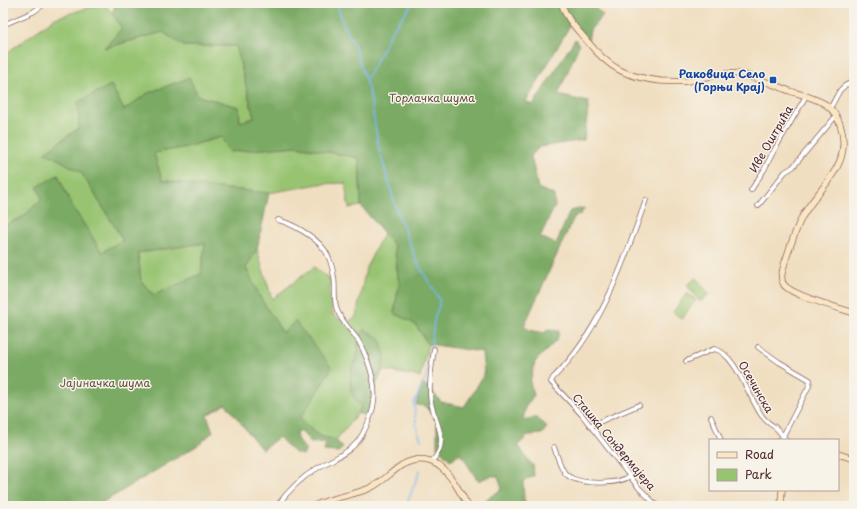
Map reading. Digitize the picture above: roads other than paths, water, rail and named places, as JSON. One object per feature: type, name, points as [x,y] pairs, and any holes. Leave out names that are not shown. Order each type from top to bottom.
[{"type":"street","points":[[3,25],[33,12],[46,3]]},
{"type":"street","points":[[562,3],[566,14],[600,56],[609,64],[625,73],[646,79],[683,82],[723,74],[739,74],[749,76],[806,96],[822,102],[830,108],[836,116],[843,139],[843,150],[840,163],[834,175],[811,203],[800,222],[789,249],[782,279],[784,285],[791,291],[854,313]]},
{"type":"street","points":[[830,108],[839,90],[854,81]]},
{"type":"street","name":"Иве Оштрића","points":[[751,190],[806,96]]},
{"type":"street","points":[[758,206],[836,116]]},
{"type":"street","name":"Сташка Сондермајера","points":[[646,200],[618,274],[598,316],[578,348],[552,380],[552,384],[574,406],[644,494],[657,506]]},
{"type":"street","points":[[277,506],[301,479],[317,468],[342,455],[358,441],[370,418],[374,404],[375,390],[372,373],[362,347],[337,312],[334,276],[324,249],[313,239],[291,224],[278,220]]},
{"type":"street","points":[[758,347],[779,362],[810,380],[809,386],[784,438]]},
{"type":"street","points":[[432,461],[438,454],[441,447],[438,421],[430,396],[434,349]]},
{"type":"street","name":"Осечинска","points":[[686,360],[714,349],[723,354],[740,375],[761,416],[776,428],[784,438]]},
{"type":"street","points":[[590,426],[639,405]]},
{"type":"street","points":[[712,417],[721,439]]},
{"type":"street","points":[[554,447],[565,474],[579,480],[606,482],[618,481],[630,476]]},
{"type":"street","points":[[839,454],[854,459]]},
{"type":"street","points":[[314,506],[330,499],[368,489],[403,465],[413,461],[426,460],[432,461],[448,474],[468,506]]},
{"type":"street","points":[[781,506],[782,491]]},
{"type":"waterway","points":[[337,3],[342,21],[354,45],[370,95],[379,149],[397,211],[417,262],[439,299],[426,377],[414,403],[416,425],[421,440]]},
{"type":"waterway","points":[[366,79],[392,30],[413,3]]},
{"type":"waterway","points":[[406,506],[420,470]]},
{"type":"place","name":"Раковица Село (Горњи Крај)","points":[[773,80]]},
{"type":"park label","name":"Торлачка шума","points":[[432,98]]},
{"type":"park label","name":"Јајиначка шума","points":[[105,383]]}]
